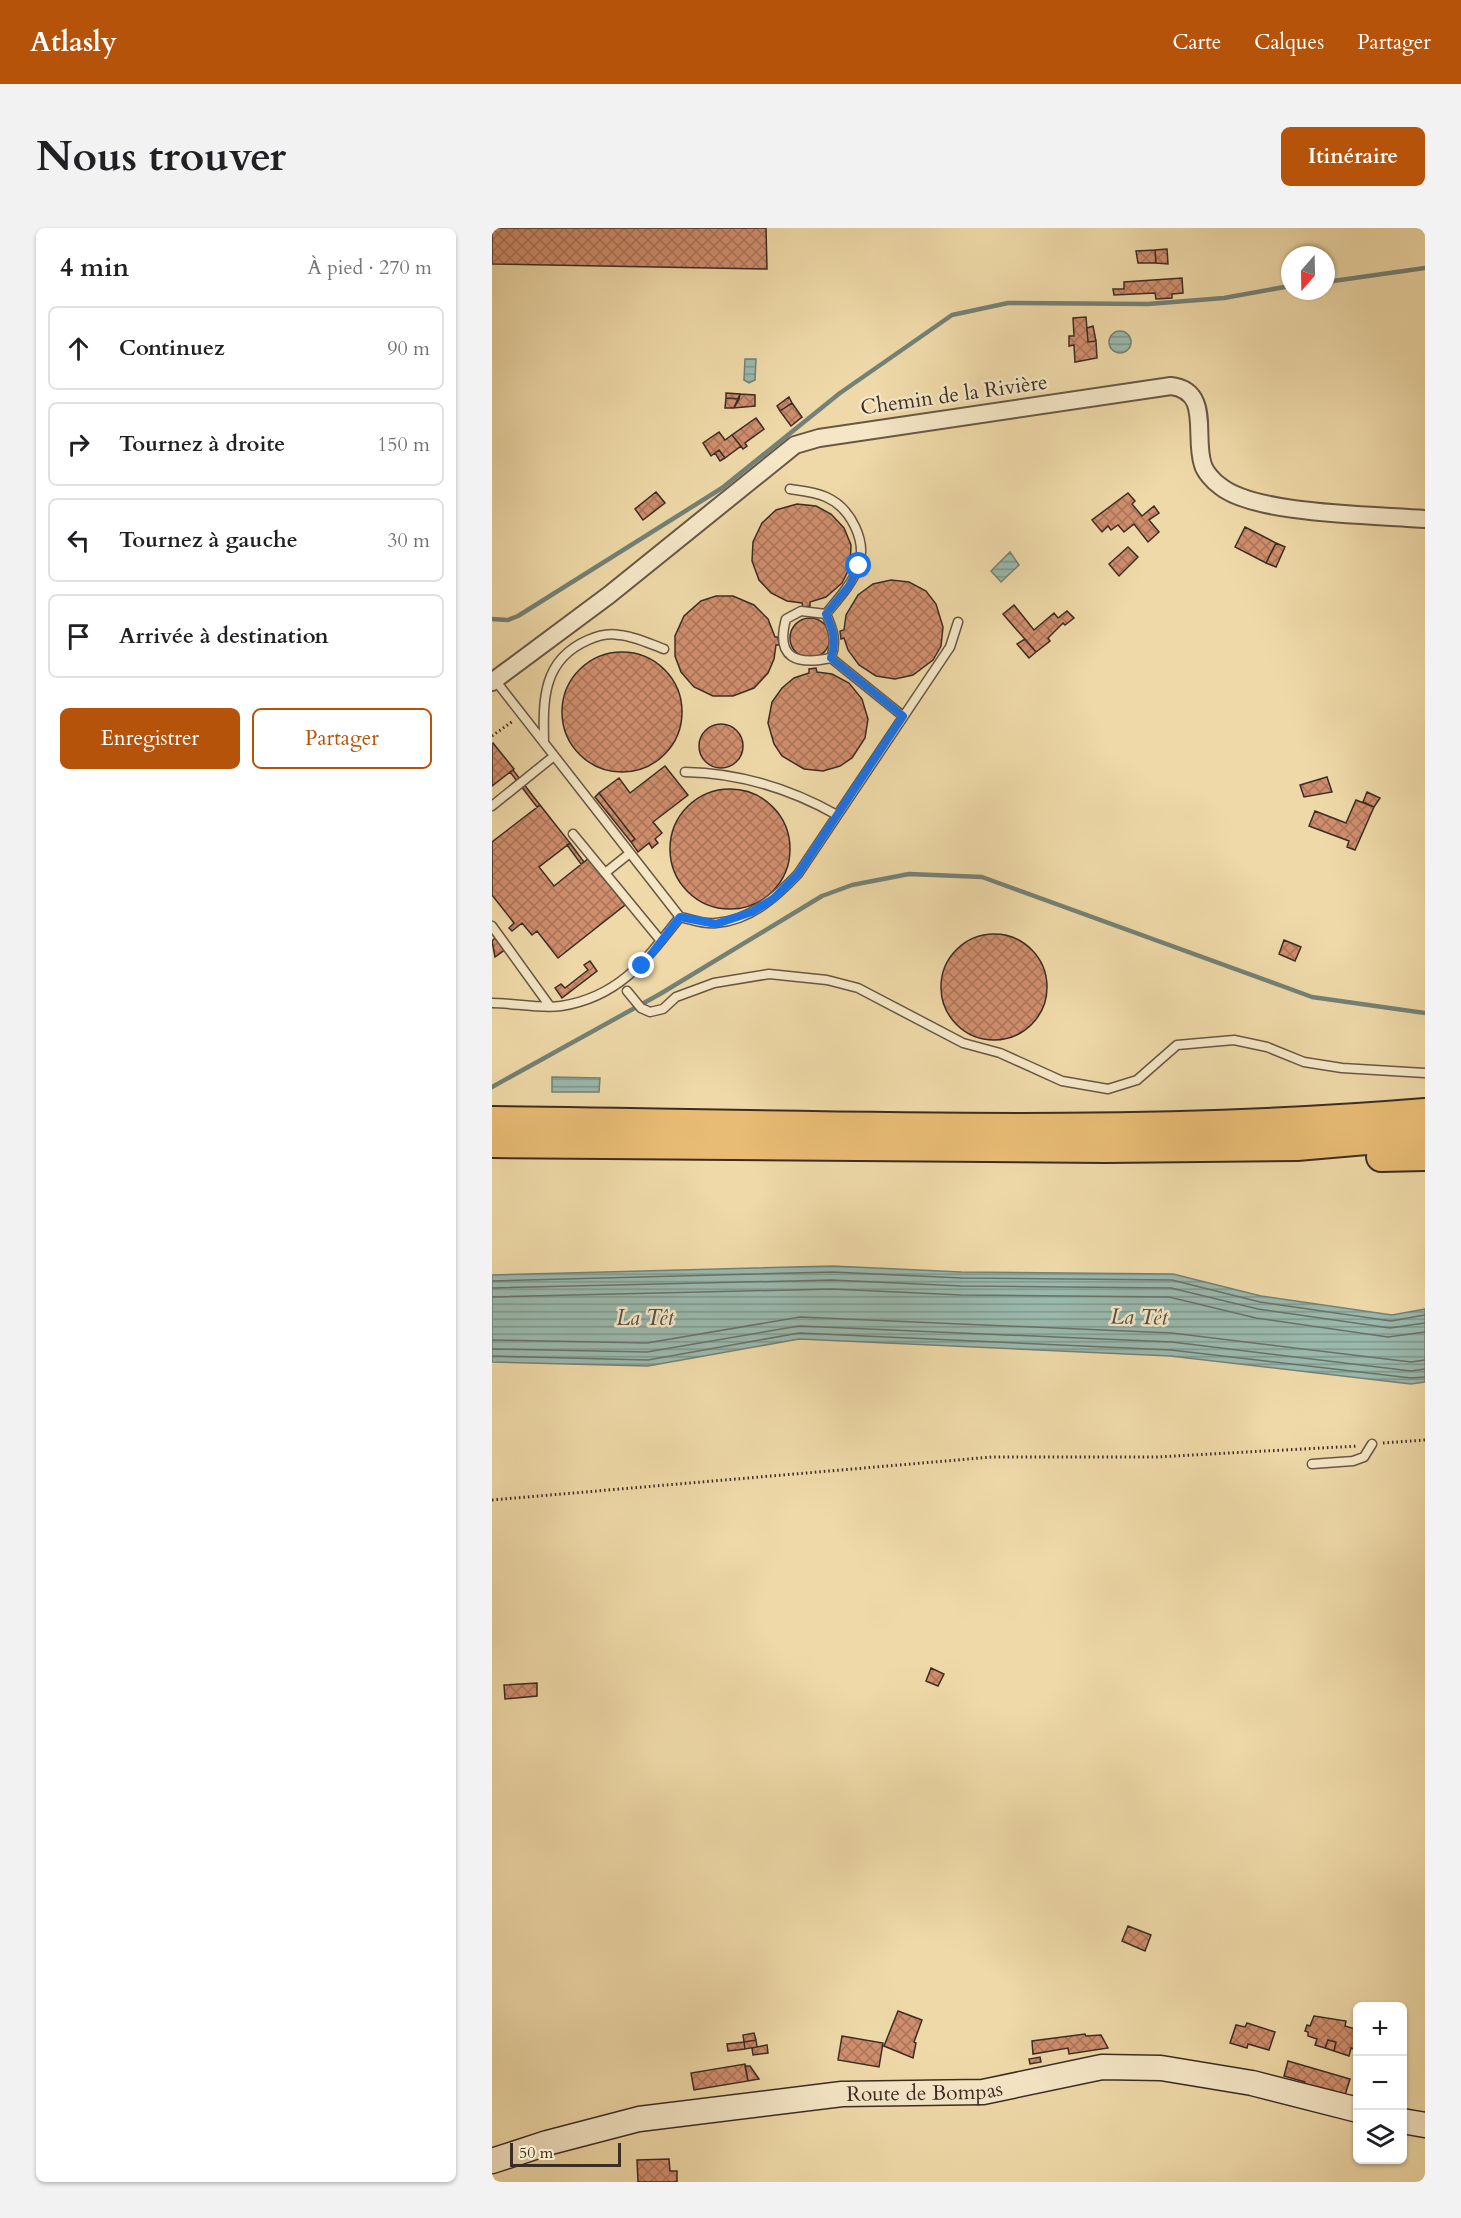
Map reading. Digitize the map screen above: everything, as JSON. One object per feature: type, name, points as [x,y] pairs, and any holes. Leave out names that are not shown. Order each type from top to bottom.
[{"type":"highway","points":[[492,1121],[902,1127],[1200,1127],[1306,1123],[1425,1113]]},
{"type":"highway","points":[[492,1143],[686,1147],[1107,1148],[1297,1146],[1425,1136]]},
{"type":"highway","points":[[1107,1148],[1323,1158],[1425,1156]]},
{"type":"main road","name":"Route de Bompas","points":[[492,2161],[547,2142],[639,2119],[842,2094],[983,2092],[1102,2067],[1161,2068],[1252,2083],[1353,2108]]},
{"type":"main road","points":[[1407,2122],[1425,2125]]},
{"type":"street","name":"Chemin de la Rivière","points":[[494,681],[609,595],[795,445],[819,438],[1171,386],[1184,387],[1192,393],[1197,408],[1203,466],[1218,486],[1238,498],[1289,508],[1425,519]]},
{"type":"lane","points":[[790,489],[829,498],[852,520],[860,538],[859,566],[849,586],[826,614]]},
{"type":"lane","points":[[826,614],[801,611],[786,619],[781,635],[785,650],[794,658],[809,663],[831,658]]},
{"type":"lane","points":[[826,614],[834,633],[835,649],[831,658]]},
{"type":"lane","points":[[494,681],[680,917],[716,924],[752,912],[773,899],[798,874],[950,647],[958,622]]},
{"type":"lane","points":[[544,743],[544,702],[548,679],[570,648],[598,636],[620,634],[664,649]]},
{"type":"lane","points":[[831,658],[903,716]]},
{"type":"lane","points":[[492,806],[554,756]]},
{"type":"lane","points":[[685,772],[761,781],[812,801],[837,815]]},
{"type":"lane","points":[[573,834],[661,941]]},
{"type":"lane","points":[[605,873],[630,853]]},
{"type":"lane","points":[[492,1003],[560,1006],[610,991],[642,966],[680,917]]},
{"type":"lane","points":[[492,926],[549,1005]]},
{"type":"lane","points":[[627,991],[638,1005],[650,1012],[657,1011],[676,998],[714,983],[769,974],[827,980],[858,988],[963,1043],[1000,1053],[1062,1081],[1108,1089],[1137,1080],[1177,1045],[1234,1040],[1267,1047],[1304,1062],[1342,1068],[1425,1073]]},
{"type":"lane","points":[[1312,1464],[1353,1461],[1364,1457],[1372,1444]]},
{"type":"path","points":[[492,736],[522,714]]},
{"type":"path","points":[[492,1500],[992,1457],[1156,1457],[1425,1440]]},
{"type":"water","points":[[1120,331],[1128,334],[1131,342],[1128,350],[1120,353],[1112,350],[1109,342],[1112,334]]},
{"type":"water","points":[[745,359],[756,359],[755,380],[749,383],[744,380]]},
{"type":"water","points":[[1010,552],[1019,565],[1001,582],[991,571]]},
{"type":"water","points":[[552,1077],[600,1078],[599,1092],[552,1092]]},
{"type":"water","name":"La Têt","points":[[833,1266],[961,1272],[1173,1274],[1261,1296],[1392,1315],[1425,1309],[1425,1382],[1411,1384],[1170,1356],[799,1339],[648,1366],[492,1362],[492,1275]]},
{"type":"building","points":[[492,228],[766,228],[767,269],[492,264]]},
{"type":"building","points":[[1167,249],[1168,264],[1156,263],[1155,250]]},
{"type":"building","points":[[1155,250],[1156,263],[1138,263],[1136,251]]},
{"type":"building","points":[[1182,278],[1183,293],[1172,294],[1172,298],[1156,299],[1155,293],[1114,295],[1113,289],[1124,289],[1124,282]]},
{"type":"building","points":[[1086,317],[1088,342],[1096,341],[1097,358],[1075,362],[1074,345],[1069,346],[1069,336],[1074,336],[1073,318]]},
{"type":"building","points":[[1093,326],[1096,341],[1088,342],[1087,328]]},
{"type":"building","points":[[726,393],[740,394],[739,399],[726,398]]},
{"type":"building","points":[[740,394],[755,395],[755,406],[734,408]]},
{"type":"building","points":[[789,397],[792,403],[780,411],[777,406]]},
{"type":"building","points":[[726,398],[739,399],[734,408],[725,408]]},
{"type":"building","points":[[792,403],[802,417],[791,426],[780,411]]},
{"type":"building","points":[[756,418],[764,429],[745,443],[747,446],[743,449],[732,435]]},
{"type":"building","points":[[719,432],[725,440],[732,435],[741,446],[725,458],[719,450],[711,456],[703,443]]},
{"type":"building","points":[[719,450],[725,458],[720,461],[715,453]]},
{"type":"building","points":[[656,492],[665,503],[643,520],[635,509]]},
{"type":"building","points":[[1128,493],[1135,501],[1132,504],[1142,516],[1154,506],[1159,513],[1149,520],[1159,532],[1148,542],[1134,524],[1124,532],[1118,525],[1111,530],[1108,526],[1102,532],[1092,520]]},
{"type":"building","points":[[797,504],[816,506],[831,514],[844,528],[851,545],[850,567],[842,583],[826,597],[810,602],[810,606],[803,607],[802,603],[787,601],[771,593],[759,580],[752,561],[753,542],[762,523],[776,510]]},
{"type":"building","points":[[1245,527],[1276,543],[1266,563],[1235,547]]},
{"type":"building","points":[[1276,543],[1285,547],[1276,567],[1266,563]]},
{"type":"building","points":[[1128,547],[1138,557],[1119,576],[1109,564]]},
{"type":"building","points":[[891,580],[909,582],[926,591],[936,604],[943,627],[941,646],[933,660],[913,675],[895,679],[876,676],[859,665],[848,650],[844,638],[841,639],[840,631],[844,630],[846,615],[858,595],[873,584]]},
{"type":"building","points":[[716,596],[733,596],[754,605],[768,619],[775,637],[778,637],[779,645],[776,645],[774,659],[768,673],[754,688],[733,696],[713,696],[694,687],[681,672],[675,656],[675,636],[684,616],[701,601]]},
{"type":"building","points":[[1014,605],[1034,630],[1054,613],[1058,618],[1067,611],[1074,618],[1065,625],[1063,623],[1048,638],[1050,641],[1036,652],[1003,614]]},
{"type":"building","points":[[810,618],[824,624],[830,638],[824,652],[810,658],[796,652],[790,638],[796,624]]},
{"type":"building","points":[[1025,639],[1036,652],[1029,658],[1017,644]]},
{"type":"building","points":[[622,652],[645,656],[665,669],[678,689],[682,712],[678,735],[665,755],[645,768],[622,772],[599,768],[579,755],[566,735],[562,712],[566,689],[579,669],[599,656]]},
{"type":"building","points":[[816,668],[817,672],[832,674],[849,683],[862,699],[868,719],[865,738],[852,758],[840,766],[823,771],[804,769],[782,756],[774,744],[768,723],[772,702],[782,688],[794,678],[809,673],[809,669]]},
{"type":"building","points":[[721,724],[730,725],[737,730],[742,737],[742,755],[737,762],[730,767],[721,768],[712,767],[705,762],[700,755],[699,746],[700,737],[705,730],[712,725]]},
{"type":"building","points":[[492,744],[514,769],[492,786]]},
{"type":"building","points":[[665,766],[688,795],[653,822],[662,833],[655,839],[658,843],[652,848],[649,843],[638,852],[631,842],[635,839],[599,793],[619,778],[630,793]]},
{"type":"building","points":[[513,770],[540,805],[537,807],[510,772]]},
{"type":"building","points":[[1327,777],[1332,792],[1304,797],[1300,785]]},
{"type":"building","points":[[730,789],[753,793],[773,806],[786,826],[790,849],[786,872],[773,892],[753,905],[730,909],[707,905],[687,892],[674,872],[670,849],[674,826],[687,806],[707,793]]},
{"type":"building","points":[[1367,792],[1380,798],[1374,807],[1363,802]]},
{"type":"building","points":[[599,793],[635,839],[631,842],[595,797]]},
{"type":"building","points":[[1356,800],[1374,807],[1355,850],[1347,847],[1349,841],[1309,826],[1315,811],[1346,823]]},
{"type":"building","points":[[540,805],[570,843],[539,867],[554,886],[589,858],[625,905],[558,958],[537,931],[532,935],[522,923],[512,931],[509,928],[514,923],[492,895],[492,842]]},
{"type":"building","points":[[570,843],[584,862],[581,864],[567,845]]},
{"type":"building","points":[[994,934],[1014,938],[1031,950],[1043,967],[1047,987],[1043,1007],[1031,1024],[1014,1036],[994,1040],[974,1036],[957,1024],[945,1007],[941,987],[945,967],[957,950],[974,938]]},
{"type":"building","points":[[496,937],[506,949],[495,957],[492,941]]},
{"type":"building","points":[[1284,940],[1301,947],[1295,961],[1279,954]]},
{"type":"building","points":[[590,961],[597,971],[562,998],[555,988],[561,984],[565,988],[588,970],[584,965]]},
{"type":"building","points":[[931,1668],[944,1674],[938,1686],[926,1681]]},
{"type":"building","points":[[537,1683],[537,1696],[505,1699],[504,1685]]},
{"type":"building","points":[[1128,1926],[1151,1935],[1145,1951],[1122,1941]]},
{"type":"building","points":[[898,2011],[922,2020],[914,2042],[916,2043],[913,2058],[884,2046]]},
{"type":"building","points":[[1314,2016],[1346,2021],[1345,2026],[1353,2028],[1353,2049],[1351,2048],[1349,2056],[1334,2051],[1336,2042],[1328,2040],[1325,2048],[1315,2045],[1317,2039],[1308,2036],[1308,2032],[1305,2031],[1307,2025],[1310,2026]]},
{"type":"building","points":[[1247,2023],[1275,2032],[1269,2050],[1248,2044],[1247,2048],[1230,2043],[1236,2025],[1245,2027]]},
{"type":"building","points":[[754,2033],[756,2040],[744,2042],[743,2035]]},
{"type":"building","points":[[1085,2034],[1086,2036],[1101,2035],[1108,2048],[1069,2054],[1068,2048],[1033,2054],[1032,2041]]},
{"type":"building","points":[[842,2036],[883,2043],[879,2067],[838,2060]]},
{"type":"building","points":[[756,2040],[757,2047],[745,2049],[744,2042]]},
{"type":"building","points":[[1328,2040],[1336,2042],[1334,2051],[1325,2048]]},
{"type":"building","points":[[744,2042],[745,2049],[728,2051],[727,2044]]},
{"type":"building","points":[[767,2045],[768,2053],[753,2055],[752,2048]]},
{"type":"building","points":[[1040,2057],[1041,2062],[1030,2064],[1029,2059]]},
{"type":"building","points":[[1288,2061],[1350,2079],[1345,2095],[1304,2085],[1305,2082],[1284,2076]]},
{"type":"building","points":[[745,2064],[748,2081],[694,2090],[691,2073]]},
{"type":"building","points":[[745,2066],[750,2066],[759,2079],[748,2081]]},
{"type":"building","points":[[669,2159],[670,2171],[677,2171],[677,2182],[638,2182],[637,2160]]},
{"type":"waterway","points":[[1335,281],[1425,268]]},
{"type":"waterway","points":[[492,619],[508,620],[518,616],[722,488],[840,393],[952,315],[1008,303],[1148,304],[1224,298],[1281,288]]},
{"type":"waterway","points":[[492,1087],[660,994],[822,896],[852,885],[909,874],[982,877],[1312,997],[1425,1013]]},
{"type":"route","points":[[642,966],[680,917],[716,924],[752,912],[773,899],[798,874],[903,716],[831,658],[835,649],[834,633],[826,614],[849,586],[859,566]]}]
